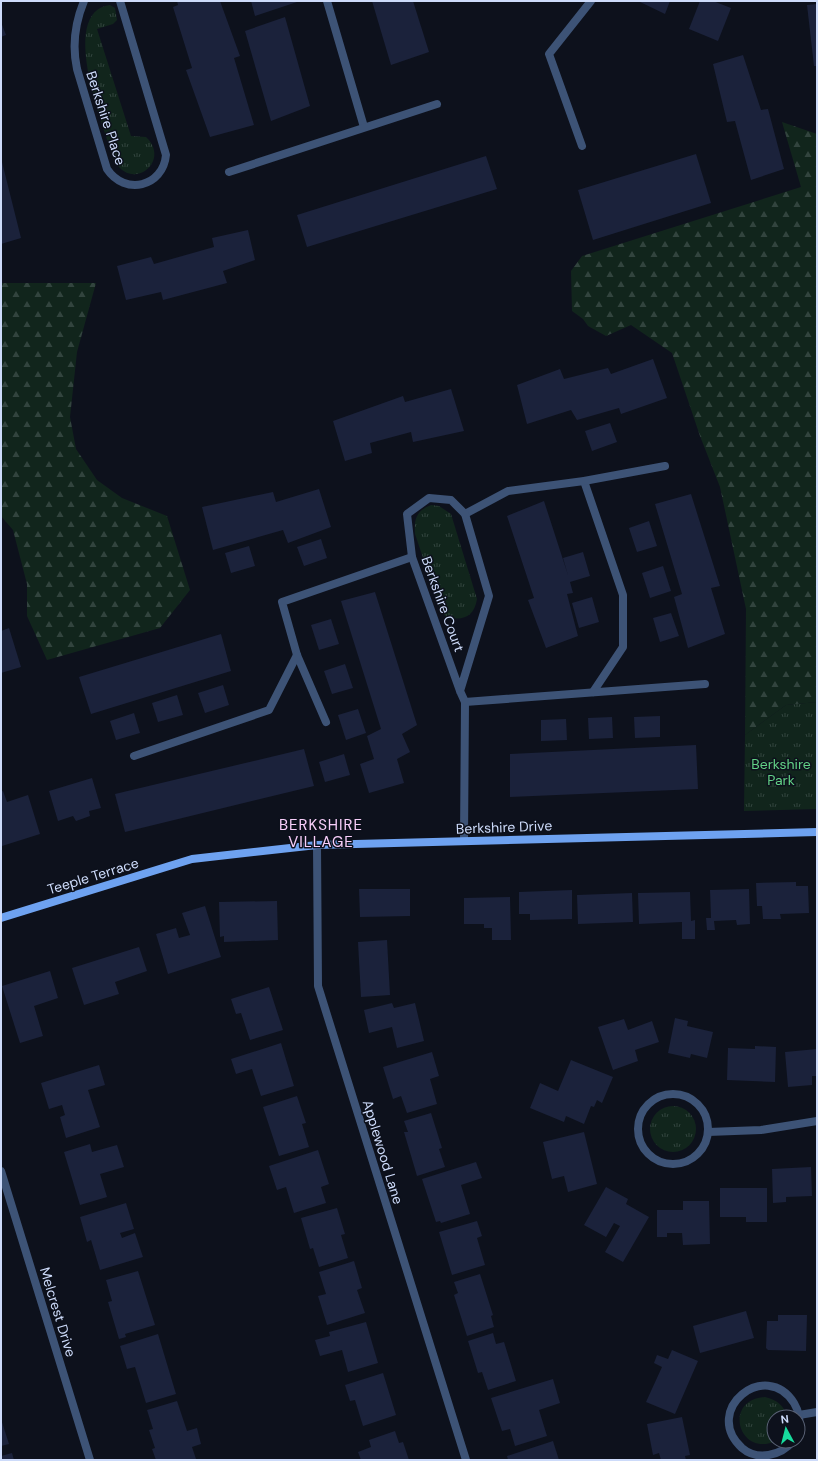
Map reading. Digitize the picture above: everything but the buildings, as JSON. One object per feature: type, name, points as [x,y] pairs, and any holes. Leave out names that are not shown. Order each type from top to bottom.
[{"type":"street","name":"Berkshire Place","points":[[84,1],[78,15],[75,29],[75,59],[77,69],[107,169],[113,178],[122,184],[136,186],[150,181],[160,174],[165,165],[166,155],[120,1]]},
{"type":"street","points":[[326,1],[364,127]]},
{"type":"street","points":[[582,146],[549,54],[591,1]]},
{"type":"street","points":[[229,172],[437,104]]},
{"type":"street","points":[[466,514],[508,491],[584,481],[664,466]]},
{"type":"street","points":[[584,481],[623,595],[623,647],[593,692]]},
{"type":"street","name":"Berkshire Court","points":[[460,691],[489,596],[466,514],[451,500],[429,498],[407,514],[412,557],[460,691],[465,702],[464,841]]},
{"type":"street","points":[[326,722],[297,655],[282,602],[412,557]]},
{"type":"street","points":[[134,756],[269,710],[297,655]]},
{"type":"street","points":[[465,702],[705,684]]},
{"type":"street","name":"Berkshire Drive","points":[[192,860],[317,845],[817,832]]},
{"type":"street","name":"Applewood Lane","points":[[317,845],[318,986],[466,1460]]},
{"type":"street","name":"Teeple Terrace","points":[[1,918],[192,860]]},
{"type":"street","points":[[677,1094],[690,1098],[700,1106],[705,1114],[708,1132],[705,1143],[699,1153],[689,1160],[678,1164],[666,1163],[655,1159],[646,1152],[640,1141],[638,1130],[639,1118],[651,1101],[659,1096],[677,1094]]},
{"type":"street","points":[[708,1132],[761,1130],[817,1121]]},
{"type":"street","name":"Melcrest Drive","points":[[1,1171],[90,1460]]},
{"type":"street","points":[[786,1449],[778,1454],[766,1456],[754,1455],[744,1450],[735,1442],[730,1431],[729,1419],[731,1408],[736,1400],[750,1389],[768,1386],[777,1388],[792,1399],[796,1409]]},
{"type":"street","points":[[806,1414],[817,1412]]},
{"type":"green space","points":[[110,5],[115,8],[117,20],[113,24],[97,29],[131,136],[146,137],[153,146],[154,155],[152,163],[147,169],[140,173],[131,174],[123,170],[115,162],[95,102],[89,76],[85,50],[87,29],[94,13]]},
{"type":"green space","points":[[782,122],[817,134],[817,702],[786,705],[745,735],[746,609],[720,487],[700,436],[672,353],[631,325],[606,336],[588,326],[583,319],[572,311],[571,271],[582,256],[801,187]]},
{"type":"green space","points":[[1,283],[96,283],[77,352],[70,417],[76,449],[97,480],[122,498],[167,516],[190,590],[160,628],[47,660],[27,616],[27,584],[13,530],[1,516]]},
{"type":"green space","points":[[431,505],[439,506],[451,514],[477,599],[476,605],[470,614],[462,618],[446,617],[441,611],[415,534],[417,516],[422,510]]},
{"type":"green space","name":"Berkshire Park","points":[[817,702],[817,809],[744,811],[745,735],[786,705]]},
{"type":"green space","points":[[668,1106],[678,1106],[686,1110],[692,1116],[696,1124],[696,1134],[692,1142],[686,1148],[678,1152],[668,1152],[660,1148],[654,1142],[650,1134],[650,1124],[654,1116],[660,1110]]},
{"type":"green space","points":[[765,1397],[773,1400],[784,1409],[766,1409],[766,1443],[753,1442],[745,1435],[740,1426],[740,1417],[743,1408],[752,1400]]},
{"type":"district","name":"BERKSHIRE VILLAGE","points":[[321,834]]}]
